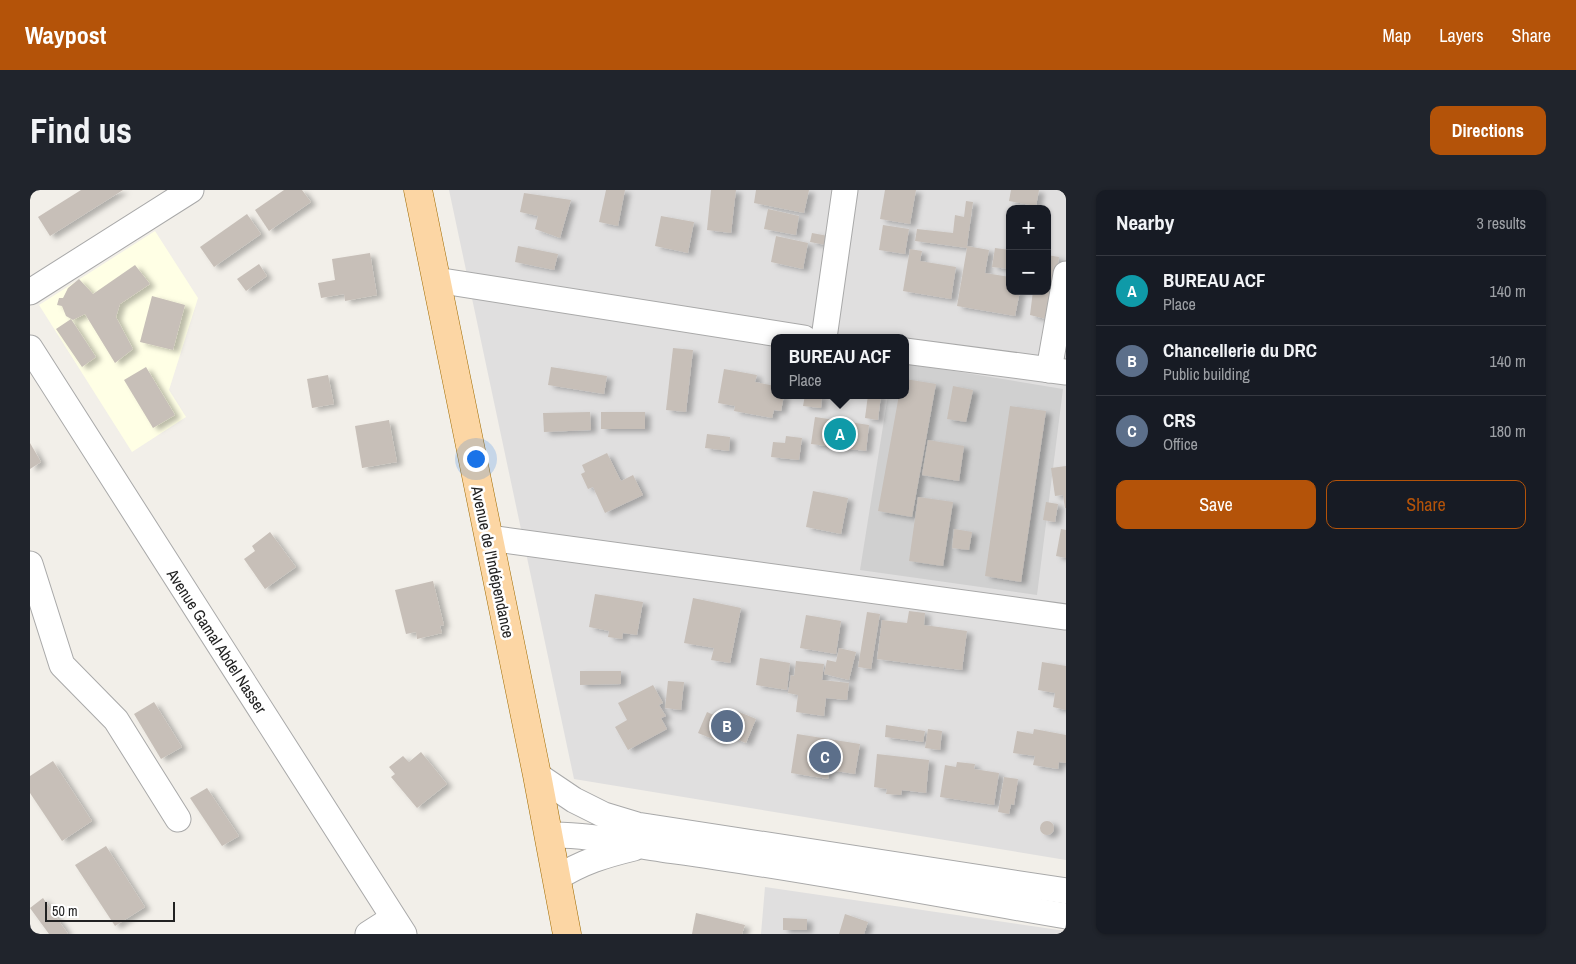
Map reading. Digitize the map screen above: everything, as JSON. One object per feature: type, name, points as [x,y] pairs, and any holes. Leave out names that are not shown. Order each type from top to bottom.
[{"type":"main road","name":"Avenue de l'Indépendance","points":[[418,190],[537,775],[567,934]]},
{"type":"street","points":[[30,292],[191,190]]},
{"type":"street","points":[[825,334],[845,190]]},
{"type":"street","points":[[909,352],[1058,371],[1066,274]]},
{"type":"street","points":[[436,280],[779,334]]},
{"type":"street","name":"Avenue Gamal Abdel Nasser","points":[[30,348],[399,926]]},
{"type":"street","points":[[488,538],[1066,617]]},
{"type":"street","points":[[31,573],[62,665],[116,720],[178,819]]},
{"type":"street","points":[[537,775],[574,800],[596,811],[637,825],[1066,892]]},
{"type":"street","points":[[549,835],[572,834],[605,839],[641,847],[738,860],[1066,916]]},
{"type":"street","points":[[557,878],[576,866],[606,854],[641,847]]},
{"type":"street","points":[[368,934],[399,926]]},
{"type":"shaded area","points":[[449,190],[1066,190],[1066,860],[574,779]]},
{"type":"shaded area","points":[[155,231],[198,298],[169,390],[186,417],[132,452],[39,305]]},
{"type":"shaded area","points":[[909,364],[1063,389],[1037,595],[860,570],[887,399],[909,399]]},
{"type":"shaded area","points":[[765,887],[1066,931],[1066,934],[761,934]]},
{"type":"building","points":[[81,190],[123,190],[50,236],[38,217]]},
{"type":"building","points":[[284,190],[302,190],[311,202],[269,231],[255,210]]},
{"type":"building","points":[[606,190],[625,190],[618,226],[599,222]]},
{"type":"building","points":[[711,190],[736,190],[731,233],[707,230]]},
{"type":"building","points":[[756,190],[809,190],[804,213],[754,203]]},
{"type":"building","points":[[885,190],[916,190],[910,224],[880,219]]},
{"type":"building","points":[[1011,190],[1039,190],[1036,205],[1009,201]]},
{"type":"building","points":[[524,193],[571,200],[560,238],[535,229],[538,216],[520,212]]},
{"type":"building","points":[[966,201],[973,202],[967,246],[989,250],[985,273],[1006,276],[1006,295],[1019,295],[1015,316],[957,306],[967,248],[915,241],[917,229],[953,233],[955,215],[964,217]]},
{"type":"building","points":[[768,209],[799,216],[796,235],[764,229]]},
{"type":"building","points":[[247,214],[261,234],[214,267],[200,247]]},
{"type":"building","points":[[661,216],[694,222],[688,253],[655,246]]},
{"type":"building","points":[[883,225],[909,229],[905,254],[879,250]]},
{"type":"building","points":[[812,233],[828,236],[826,245],[810,242]]},
{"type":"building","points":[[776,236],[808,243],[803,269],[771,262]]},
{"type":"building","points":[[518,246],[558,254],[554,270],[515,262]]},
{"type":"building","points":[[995,248],[1006,249],[1006,269],[992,267]]},
{"type":"building","points":[[910,249],[922,251],[920,261],[956,267],[951,299],[903,291]]},
{"type":"building","points":[[370,253],[377,295],[345,301],[344,294],[321,298],[318,283],[335,280],[332,259]]},
{"type":"building","points":[[1051,256],[1059,257],[1050,320],[1030,315],[1032,295],[1051,295]]},
{"type":"building","points":[[259,264],[267,276],[246,291],[237,279]]},
{"type":"building","points":[[135,265],[150,284],[120,304],[116,317],[133,349],[115,363],[85,314],[73,320],[66,316],[62,306],[57,305],[59,298],[63,298],[68,288],[79,279],[93,294]]},
{"type":"building","points":[[152,296],[185,305],[173,350],[140,342]]},
{"type":"building","points":[[71,319],[96,357],[82,367],[56,329]]},
{"type":"building","points":[[673,348],[693,350],[686,412],[666,410]]},
{"type":"building","points":[[146,367],[175,415],[153,428],[124,380]]},
{"type":"building","points":[[551,367],[607,376],[604,394],[548,385]]},
{"type":"building","points":[[724,369],[757,375],[755,382],[771,385],[771,399],[783,399],[781,411],[774,410],[772,418],[734,411],[735,406],[718,403]]},
{"type":"building","points":[[328,375],[334,404],[312,408],[307,379]]},
{"type":"building","points":[[909,380],[936,384],[912,517],[878,511],[898,399],[909,399]]},
{"type":"building","points":[[953,386],[973,390],[966,422],[947,419]]},
{"type":"building","points":[[804,399],[822,399],[821,408],[803,406]]},
{"type":"building","points":[[867,399],[881,399],[878,420],[865,418]]},
{"type":"building","points":[[1010,406],[1046,411],[1021,582],[985,576]]},
{"type":"building","points":[[590,412],[591,430],[544,432],[543,413]]},
{"type":"building","points":[[601,412],[645,412],[645,429],[601,429]]},
{"type":"building","points":[[815,417],[869,425],[866,451],[811,444]]},
{"type":"building","points":[[389,420],[397,462],[362,468],[355,426]]},
{"type":"building","points":[[707,434],[730,437],[729,451],[705,448]]},
{"type":"building","points":[[786,436],[802,438],[799,460],[771,457],[773,442],[785,443]]},
{"type":"building","points":[[928,440],[964,446],[959,481],[922,475]]},
{"type":"building","points":[[30,443],[41,462],[30,469]]},
{"type":"building","points":[[607,453],[621,481],[633,475],[643,495],[605,513],[593,487],[588,489],[581,474],[585,472],[582,465]]},
{"type":"building","points":[[1066,466],[1065,508],[1063,495],[1055,496],[1051,468]]},
{"type":"building","points":[[813,491],[848,498],[841,534],[806,527]]},
{"type":"building","points":[[918,497],[953,502],[943,566],[909,561]]},
{"type":"building","points":[[1046,502],[1058,504],[1055,522],[1043,520]]},
{"type":"building","points":[[954,529],[972,532],[969,550],[952,548]]},
{"type":"building","points":[[1061,529],[1066,530],[1066,558],[1056,556]]},
{"type":"building","points":[[270,532],[296,567],[265,589],[244,559],[255,551],[252,546]]},
{"type":"building","points":[[433,581],[444,625],[440,626],[442,633],[417,639],[416,632],[406,634],[395,590]]},
{"type":"building","points":[[595,594],[643,602],[637,635],[623,633],[622,639],[608,637],[609,631],[589,627]]},
{"type":"building","points":[[693,598],[741,608],[730,663],[711,660],[714,648],[684,643]]},
{"type":"building","points":[[909,611],[925,613],[924,625],[967,631],[962,670],[877,659],[882,620],[907,623]]},
{"type":"building","points":[[867,612],[880,614],[871,669],[858,667]]},
{"type":"building","points":[[806,615],[841,621],[836,654],[800,648]]},
{"type":"building","points":[[839,648],[856,652],[849,680],[824,674],[827,660],[836,662]]},
{"type":"building","points":[[760,658],[790,663],[787,690],[756,685]]},
{"type":"building","points":[[796,661],[824,664],[822,680],[849,683],[847,700],[826,698],[824,716],[796,712],[798,695],[788,693],[791,675],[794,676]]},
{"type":"building","points":[[1042,662],[1066,666],[1066,710],[1053,707],[1055,693],[1038,690]]},
{"type":"building","points":[[580,671],[621,671],[621,684],[580,685]]},
{"type":"building","points":[[668,681],[684,682],[681,710],[665,708]]},
{"type":"building","points":[[653,685],[663,703],[659,705],[666,716],[661,718],[667,729],[628,750],[615,727],[627,720],[618,703]]},
{"type":"building","points":[[154,702],[182,747],[161,759],[134,714]]},
{"type":"building","points":[[732,709],[756,719],[746,743],[724,734],[720,742],[698,733],[707,712],[727,721]]},
{"type":"building","points":[[886,725],[925,731],[923,742],[885,737]]},
{"type":"building","points":[[928,729],[942,731],[940,750],[925,748]]},
{"type":"building","points":[[1034,729],[1066,735],[1066,763],[1059,762],[1058,769],[1033,765],[1035,756],[1013,753],[1017,731],[1033,734]]},
{"type":"building","points":[[797,734],[860,744],[855,774],[829,770],[828,779],[791,773]]},
{"type":"building","points":[[421,752],[447,784],[417,808],[391,777],[395,774],[389,767],[403,756],[409,762]]},
{"type":"building","points":[[877,754],[929,760],[926,793],[902,790],[901,795],[886,794],[887,789],[874,787]]},
{"type":"building","points":[[53,761],[92,821],[62,841],[30,793],[30,776]]},
{"type":"building","points":[[957,762],[975,764],[974,769],[999,773],[994,805],[940,797],[945,765],[956,767]]},
{"type":"building","points":[[1004,777],[1018,779],[1014,805],[1011,804],[1009,814],[998,812]]},
{"type":"building","points":[[207,788],[239,836],[222,846],[190,798]]},
{"type":"building","points":[[1044,821],[1050,821],[1054,828],[1050,835],[1044,835],[1040,831],[1040,825]]},
{"type":"building","points":[[106,846],[145,907],[115,926],[75,865]]},
{"type":"building","points":[[43,898],[68,934],[49,934],[30,908]]},
{"type":"building","points":[[696,913],[745,925],[742,934],[692,934]]},
{"type":"building","points":[[845,914],[868,922],[864,934],[839,934]]},
{"type":"building","points":[[783,918],[807,919],[807,930],[783,930]]},
{"type":"place","name":"BUREAU ACF","points":[[840,434]]},
{"type":"place","name":"Chancellerie du DRC","points":[[727,726]]},
{"type":"place","name":"CRS","points":[[825,757]]}]
